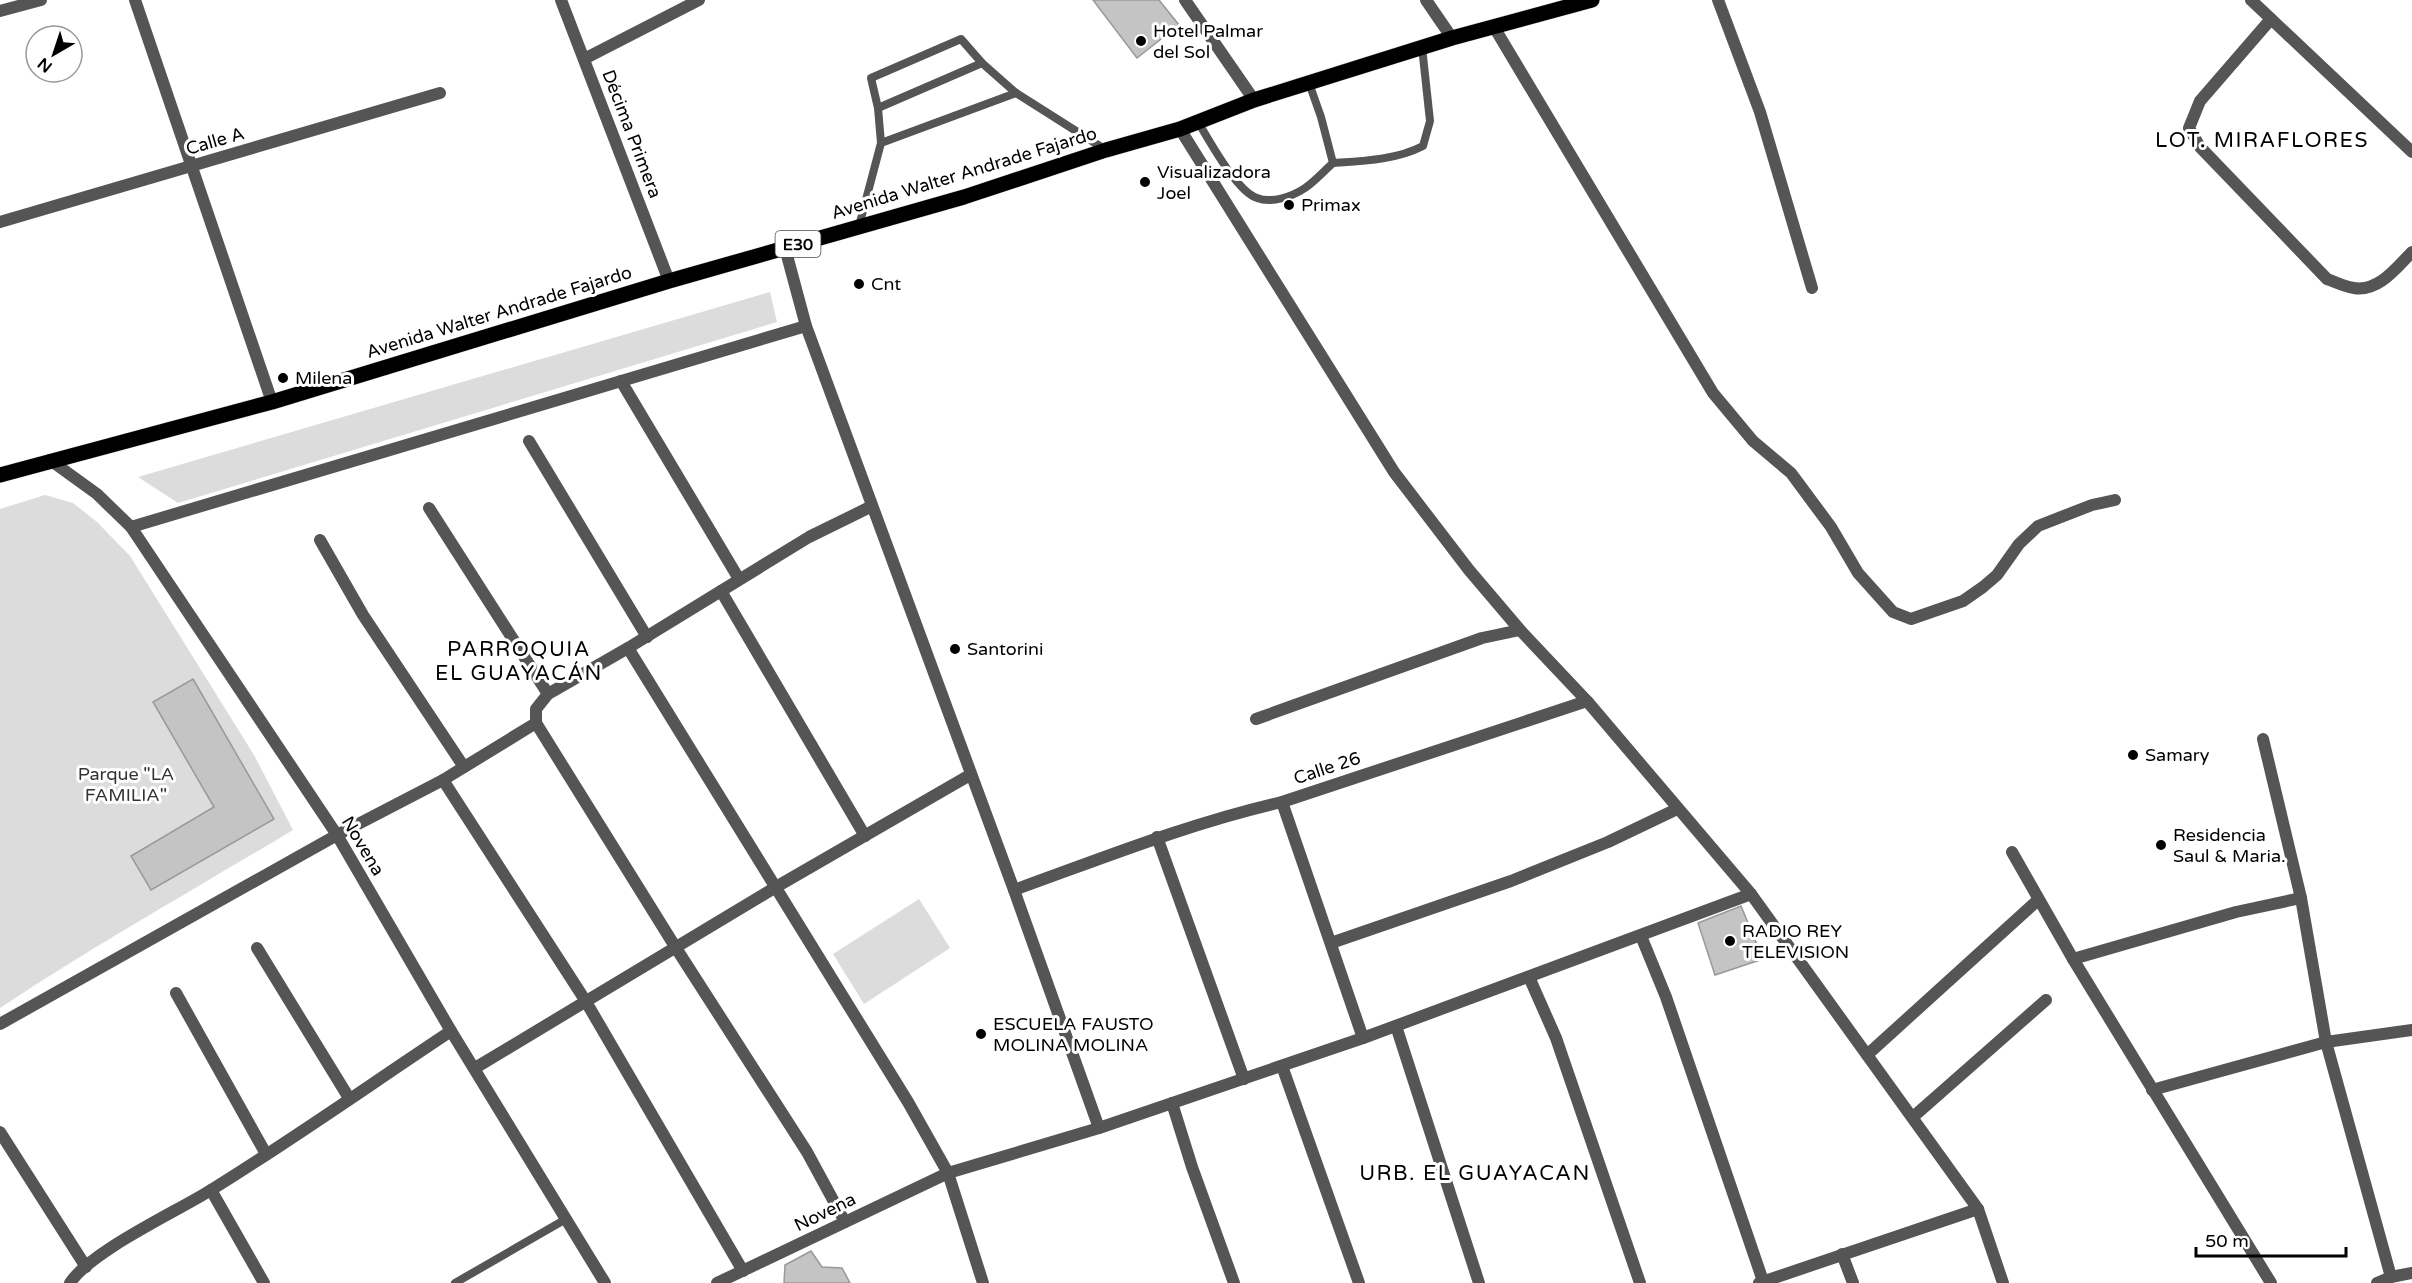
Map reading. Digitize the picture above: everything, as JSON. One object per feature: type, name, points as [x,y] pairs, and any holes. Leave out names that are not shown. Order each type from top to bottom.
[{"type":"main road","name":"Avenida Walter Andrade Fajardo","points":[[0,475],[272,402],[669,281],[964,196],[1179,129],[1254,100],[1422,47],[1592,0]]},
{"type":"street","points":[[0,11],[41,0]]},
{"type":"street","points":[[135,0],[272,402]]},
{"type":"street","name":"Décima Primera","points":[[561,0],[669,281]]},
{"type":"street","points":[[584,59],[699,0]]},
{"type":"street","points":[[1185,0],[1254,100]]},
{"type":"street","points":[[1426,0],[1452,38]]},
{"type":"street","points":[[1718,0],[1760,112],[1812,288]]},
{"type":"street","points":[[2251,0],[2412,152]]},
{"type":"street","points":[[2271,19],[2200,101],[2189,128],[2200,147],[2327,279],[2356,289],[2376,284],[2390,275],[2412,252]]},
{"type":"street","points":[[1494,27],[1713,393],[1753,441],[1791,473],[1831,526],[1858,573],[1893,612],[1911,619],[1963,601],[1997,575],[2019,544],[2038,526],[2092,505],[2115,500]]},
{"type":"street","name":"Calle A","points":[[0,222],[440,93]]},
{"type":"street","points":[[1179,129],[1394,472],[1469,570],[1520,630],[1587,701],[1751,894],[1978,1209],[2003,1283]]},
{"type":"street","points":[[785,248],[806,326],[1014,890],[1099,1128]]},
{"type":"street","points":[[131,527],[806,326]]},
{"type":"street","points":[[621,381],[739,579]]},
{"type":"street","points":[[529,441],[647,637]]},
{"type":"street","name":"Novena","points":[[50,460],[97,494],[131,527],[337,835],[451,1031],[605,1283]]},
{"type":"street","points":[[845,1222],[807,1152],[676,948],[536,723],[536,709],[548,694],[647,637],[809,537],[872,506]]},
{"type":"street","points":[[429,508],[548,694]]},
{"type":"street","points":[[320,540],[363,615],[464,767]]},
{"type":"street","points":[[720,591],[865,836]]},
{"type":"street","points":[[1256,719],[1482,638],[1520,630]]},
{"type":"street","points":[[628,648],[908,1102],[948,1173],[983,1283]]},
{"type":"street","name":"Calle 26","points":[[1363,1038],[1282,802],[1587,701]]},
{"type":"street","points":[[0,1024],[337,835],[443,780],[536,723]]},
{"type":"street","points":[[2264,739],[2301,898],[2326,1042],[2391,1277]]},
{"type":"street","points":[[475,1068],[585,1000],[970,775]]},
{"type":"street","points":[[443,780],[585,1000],[743,1271]]},
{"type":"street","points":[[1014,890],[1157,837],[1231,814],[1282,802]]},
{"type":"street","points":[[1331,943],[1511,881],[1608,842],[1677,809]]},
{"type":"street","points":[[1157,837],[1244,1079]]},
{"type":"street","points":[[2012,852],[2073,959],[2271,1283]]},
{"type":"street","name":"Novena","points":[[717,1283],[948,1173],[1099,1128],[1363,1038],[1751,894]]},
{"type":"street","points":[[2073,959],[2236,912],[2301,898]]},
{"type":"street","points":[[1868,1055],[2038,900]]},
{"type":"street","points":[[1641,936],[1666,997],[1761,1282],[1978,1209]]},
{"type":"street","points":[[257,948],[349,1098]]},
{"type":"street","points":[[1529,977],[1556,1038],[1640,1283]]},
{"type":"street","points":[[176,993],[266,1154]]},
{"type":"street","points":[[1912,1117],[2046,1000]]},
{"type":"street","points":[[1396,1026],[1479,1283]]},
{"type":"street","points":[[2152,1090],[2326,1042],[2412,1030]]},
{"type":"street","points":[[70,1283],[86,1267],[134,1235],[211,1190],[451,1031]]},
{"type":"street","points":[[1282,1066],[1359,1283]]},
{"type":"street","points":[[1172,1104],[1234,1283]]},
{"type":"street","points":[[0,1132],[86,1267]]},
{"type":"street","points":[[211,1190],[264,1283]]},
{"type":"street","points":[[1842,1254],[1853,1283]]},
{"type":"street","points":[[2377,1283],[2391,1277],[2412,1273]]},
{"type":"lane","points":[[859,226],[881,143],[878,108],[871,78],[962,39],[982,63],[1016,93],[1106,150]]},
{"type":"lane","points":[[1198,122],[1239,184],[1256,198],[1270,200],[1291,196],[1306,187],[1333,163],[1366,161],[1409,153],[1423,146],[1430,121],[1422,47]]},
{"type":"lane","points":[[878,108],[982,63]]},
{"type":"lane","points":[[1309,83],[1322,117],[1333,163]]},
{"type":"lane","points":[[881,143],[1016,93]]},
{"type":"lane","points":[[455,1283],[566,1219]]},
{"type":"green space","points":[[770,292],[777,322],[178,503],[138,477]]},
{"type":"green space","name":"Parque \"LA FAMILIA\"","points":[[45,495],[73,503],[97,522],[130,556],[254,755],[293,830],[0,1008],[0,509]]},
{"type":"green space","points":[[919,899],[950,948],[864,1004],[833,954]]},
{"type":"building","name":"Hotel Palmar del Sol","points":[[1093,0],[1159,0],[1179,25],[1137,58]]},
{"type":"building","points":[[193,679],[274,819],[151,890],[131,856],[214,807],[153,702]]},
{"type":"building","name":"RADIO REY TELEVISION","points":[[1741,906],[1763,959],[1715,975],[1698,923]]},
{"type":"building","points":[[811,1251],[822,1267],[842,1268],[850,1283],[784,1283],[785,1265]]},
{"type":"place","name":"Hotel Palmar del Sol","points":[[1141,41]]},
{"type":"place","name":"Visualizadora Joel","points":[[1145,182]]},
{"type":"place","name":"Primax","points":[[1289,205]]},
{"type":"place","name":"Cnt","points":[[859,284]]},
{"type":"place","name":"Milena","points":[[283,378]]},
{"type":"place","name":"Santorini","points":[[955,649]]},
{"type":"place","name":"Samary","points":[[2133,755]]},
{"type":"place","name":"Residencia Saul & Maria.","points":[[2161,845]]},
{"type":"place","name":"RADIO REY TELEVISION","points":[[1730,941]]},
{"type":"place","name":"ESCUELA FAUSTO MOLINA MOLINA","points":[[981,1034]]},
{"type":"district","name":"LOT. MIRAFLORES","points":[[2262,140]]},
{"type":"district","name":"PARROQUIA EL GUAYACÁN","points":[[519,661]]},
{"type":"district","name":"URB. EL GUAYACAN","points":[[1475,1173]]}]
